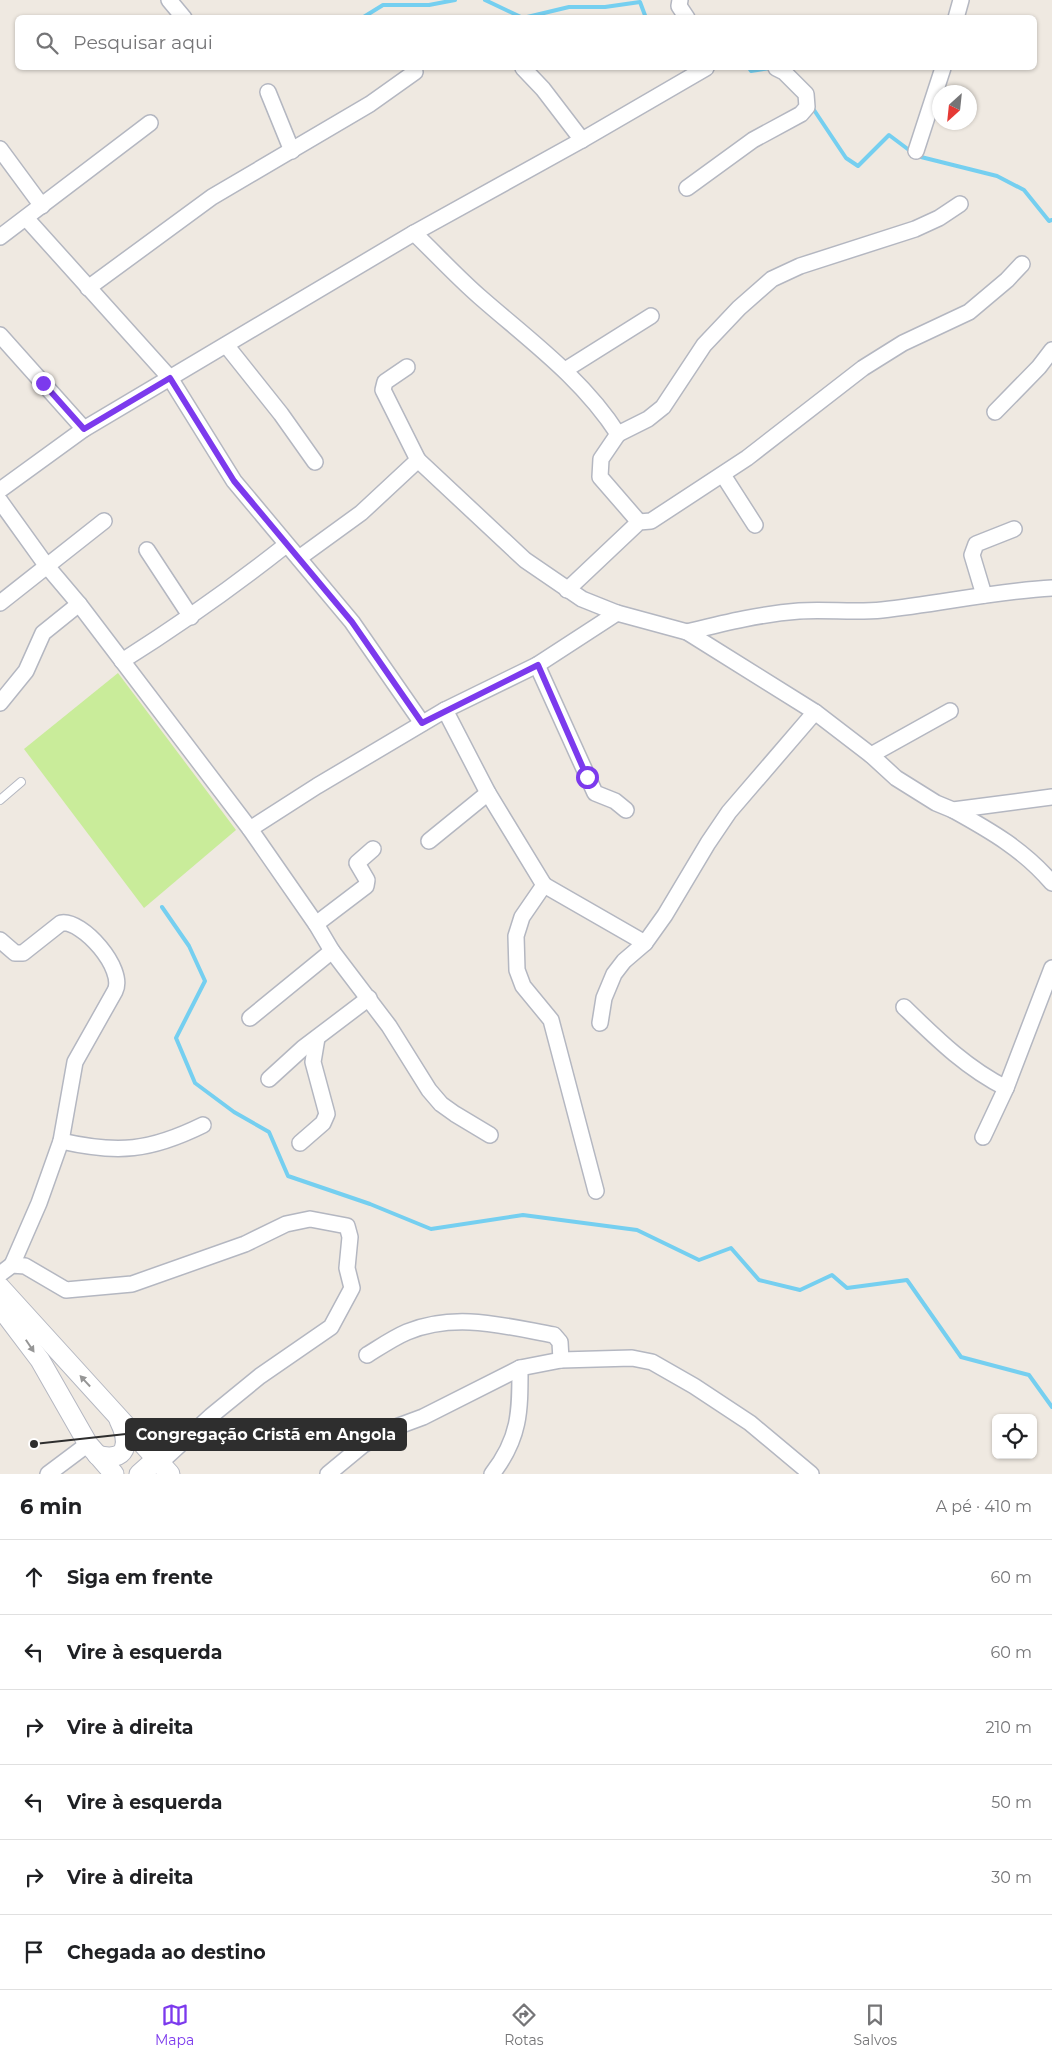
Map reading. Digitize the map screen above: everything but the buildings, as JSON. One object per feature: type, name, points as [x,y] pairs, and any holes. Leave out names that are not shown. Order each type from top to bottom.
[{"type":"street","points":[[169,0],[182,15]]},
{"type":"street","points":[[680,0],[679,6],[684,15]]},
{"type":"street","points":[[957,15],[961,0]]},
{"type":"street","points":[[525,70],[543,89],[582,140]]},
{"type":"street","points":[[0,490],[84,429],[414,233],[582,140],[703,70]]},
{"type":"street","points":[[687,188],[754,140],[800,114],[807,108],[806,94],[780,70]]},
{"type":"street","points":[[916,151],[942,70]]},
{"type":"street","points":[[88,288],[212,197],[370,104],[415,72]]},
{"type":"street","points":[[268,92],[292,150]]},
{"type":"street","points":[[0,237],[150,124]]},
{"type":"street","points":[[0,148],[42,206]]},
{"type":"street","points":[[638,522],[600,477],[601,459],[618,434],[648,419],[663,407],[704,345],[739,308],[772,279],[800,266],[915,229],[939,218],[960,204]]},
{"type":"street","points":[[26,218],[170,378],[234,481],[352,622],[422,723]]},
{"type":"street","points":[[414,233],[479,296],[565,370],[591,397],[618,434]]},
{"type":"street","points":[[567,590],[638,522],[650,521],[723,476],[863,368],[903,343],[969,312],[1007,280],[1022,264]]},
{"type":"street","points":[[565,370],[651,316]]},
{"type":"street","points":[[0,335],[84,429]]},
{"type":"street","points":[[226,345],[281,414],[315,462]]},
{"type":"street","points":[[994,412],[1039,367],[1052,350]]},
{"type":"street","points":[[407,367],[386,382],[383,390],[418,460],[503,541],[567,590],[582,599],[617,613],[686,632],[815,712],[872,756],[913,791],[953,810],[1015,846],[1034,862],[1052,883]]},
{"type":"street","points":[[299,558],[361,513],[418,460]]},
{"type":"street","points":[[723,476],[755,525]]},
{"type":"street","points":[[0,501],[46,565],[79,604],[250,829],[316,924],[332,951],[369,998],[429,1090],[441,1104],[490,1135]]},
{"type":"street","points":[[0,603],[104,521]]},
{"type":"street","points":[[984,595],[972,555],[976,544],[1014,529]]},
{"type":"street","points":[[122,661],[191,617],[241,581],[286,544]]},
{"type":"street","points":[[147,550],[191,617]]},
{"type":"street","points":[[686,632],[765,614],[831,610],[870,612],[922,606],[984,595],[1052,588]]},
{"type":"street","points":[[0,703],[26,670],[43,633],[79,604]]},
{"type":"street","points":[[250,829],[422,723],[538,665],[617,613]]},
{"type":"street","points":[[538,665],[595,793],[615,802],[626,810]]},
{"type":"street","points":[[445,710],[488,793],[544,885],[645,943]]},
{"type":"street","points":[[872,756],[950,711]]},
{"type":"street","points":[[600,1023],[604,998],[614,974],[634,951],[645,943],[665,915],[729,812],[815,712]]},
{"type":"street","points":[[429,841],[488,793]]},
{"type":"street","points":[[953,810],[1052,796]]},
{"type":"street","points":[[316,924],[366,886],[367,880],[357,863],[373,849]]},
{"type":"street","points":[[544,885],[522,917],[515,953],[517,970],[523,986],[551,1020],[596,1191]]},
{"type":"street","points":[[0,940],[15,953],[23,953],[61,923],[66,922],[80,929],[103,951],[116,973],[117,987],[75,1062],[61,1141],[47,1181],[6,1269]]},
{"type":"street","points":[[250,1018],[332,951]]},
{"type":"street","points":[[983,1137],[1006,1088],[1052,968]]},
{"type":"street","points":[[269,1079],[317,1038],[369,998]]},
{"type":"street","points":[[904,1007],[946,1048],[990,1080],[1006,1088]]},
{"type":"street","points":[[300,1143],[323,1122],[327,1114],[313,1062],[317,1038]]},
{"type":"street","points":[[61,1141],[99,1149],[141,1148],[185,1134],[203,1125]]},
{"type":"street","points":[[6,1269],[25,1266],[66,1290],[132,1284],[245,1244],[286,1224],[310,1219],[347,1226],[350,1237],[347,1268],[352,1288],[331,1327],[260,1376],[211,1416],[165,1469]]},
{"type":"street","points":[[0,1287],[165,1469]]},
{"type":"street","points":[[1,1310],[40,1360],[92,1449],[114,1474]]},
{"type":"street","points":[[367,1355],[408,1332],[432,1325],[467,1320],[554,1335],[560,1342],[561,1360]]},
{"type":"street","points":[[328,1474],[363,1445],[396,1427],[423,1418],[520,1368],[561,1360],[632,1358],[652,1362],[679,1377],[750,1423],[810,1474]]},
{"type":"street","points":[[492,1474],[506,1456],[520,1412],[520,1368]]},
{"type":"street","points":[[48,1474],[92,1449],[114,1457],[121,1454],[125,1449],[124,1432],[118,1417]]},
{"type":"street","points":[[138,1474],[148,1466],[165,1469]]},
{"type":"lane","points":[[0,800],[21,782]]},
{"type":"green space","points":[[118,673],[236,830],[144,908],[24,749]]},
{"type":"waterway","points":[[367,15],[383,5],[429,5],[455,0]]},
{"type":"waterway","points":[[485,0],[517,15]]},
{"type":"waterway","points":[[536,15],[569,7],[605,7],[640,2],[645,15]]},
{"type":"waterway","points":[[750,70],[758,70]]},
{"type":"waterway","points":[[812,107],[846,158],[858,166],[889,135],[917,156],[997,176],[1024,190],[1049,221],[1052,220]]},
{"type":"waterway","points":[[162,907],[189,946],[205,981],[176,1038],[195,1083],[234,1112],[269,1132],[288,1176],[370,1204],[431,1229],[523,1215],[637,1230],[699,1260],[731,1248],[759,1280],[800,1290],[832,1275],[847,1288],[907,1280],[961,1357],[1029,1375],[1052,1407]]},
{"type":"place","name":"Congregação Cristã em Angola","points":[[34,1444]]},
{"type":"route","points":[[43,383],[84,429],[170,378],[234,481],[269,526],[299,558],[352,622],[422,723],[538,665],[587,777]]}]
